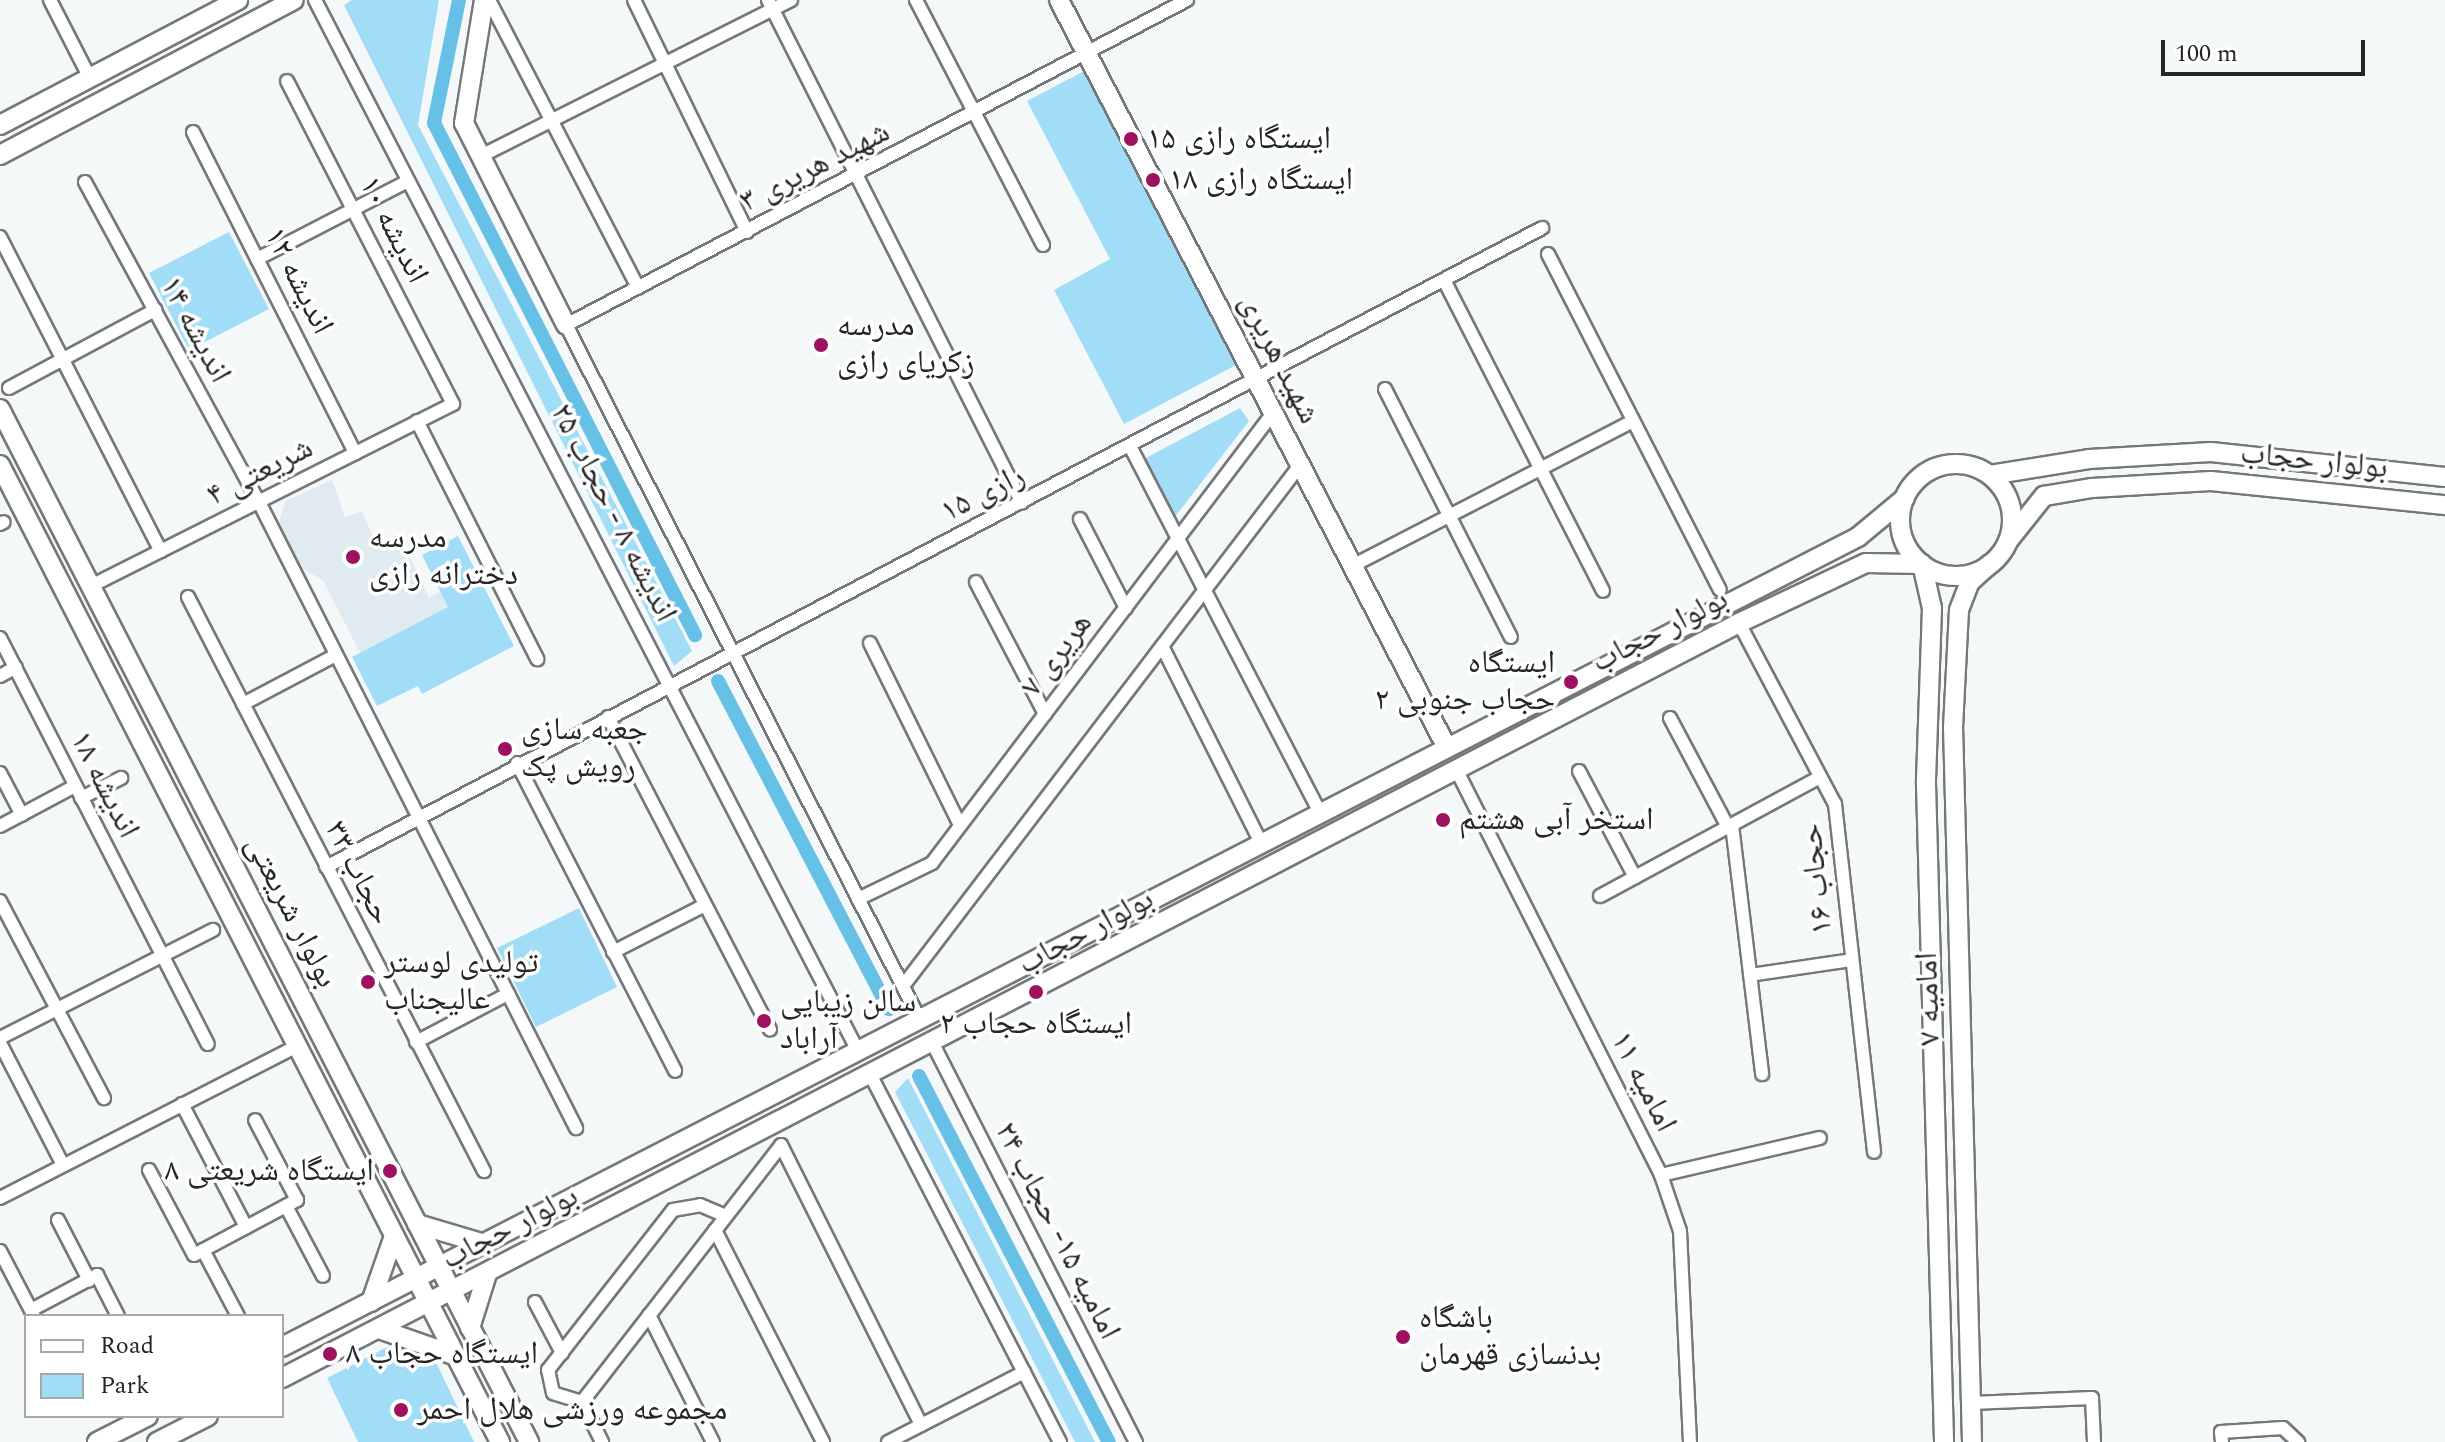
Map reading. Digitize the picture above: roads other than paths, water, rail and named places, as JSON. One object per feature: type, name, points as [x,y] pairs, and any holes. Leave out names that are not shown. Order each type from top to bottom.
[{"type":"main road","points":[[0,125],[238,0]]},
{"type":"main road","points":[[0,155],[294,0]]},
{"type":"main road","name":"اندیشه ۸ - حجاب ۲۵","points":[[487,0],[464,123],[566,325]]},
{"type":"main road","name":"شهید هریری","points":[[1059,0],[1446,746]]},
{"type":"main road","name":"بولوار شریعتی","points":[[0,409],[529,1442]]},
{"type":"main road","name":"بولوار حجاب","points":[[1990,475],[2089,459],[2211,452],[2445,477]]},
{"type":"main road","points":[[1949,464],[1990,475],[2008,499],[2008,541],[1990,564],[1949,575],[1922,564],[1901,527],[1905,498],[1923,475],[1949,464]]},
{"type":"main road","name":"بولوار شریعتی","points":[[0,465],[500,1442]]},
{"type":"main road","points":[[2379,498],[2382,470]]},
{"type":"main road","name":"بولوار حجاب","points":[[2008,541],[2044,496],[2092,488],[2211,481],[2445,505]]},
{"type":"main road","name":"بولوار حجاب","points":[[284,1346],[1153,903],[1446,746],[1858,537],[1905,498]]},
{"type":"main road","name":"بولوار حجاب","points":[[284,1377],[1163,925],[1739,623],[1866,563],[1922,564]]},
{"type":"main road","name":"امامیه ۷","points":[[1922,564],[1932,608],[1926,784],[1944,1442]]},
{"type":"main road","name":"امامیه ۷","points":[[1972,1442],[1954,714],[1959,610],[1970,582],[1990,564]]},
{"type":"main road","points":[[1153,903],[1163,925]]},
{"type":"main road","points":[[417,1224],[485,1244]]},
{"type":"main road","points":[[371,1302],[394,1236]]},
{"type":"main road","points":[[470,1328],[487,1274]]},
{"type":"main road","points":[[1940,1282],[1968,1281]]},
{"type":"main road","points":[[379,1329],[456,1356]]},
{"type":"main road","points":[[97,1442],[144,1418]]},
{"type":"main road","points":[[157,1442],[204,1418]]},
{"type":"street","points":[[50,0],[90,78]]},
{"type":"street","name":"اندیشه ۸ - حجاب ۲۵","points":[[315,0],[859,1053]]},
{"type":"street","points":[[487,0],[555,121],[638,288]]},
{"type":"street","points":[[634,0],[747,232]]},
{"type":"street","points":[[481,156],[665,64],[770,5],[791,0]]},
{"type":"street","points":[[916,0],[1043,245]]},
{"type":"street","name":"شهید هریری ۳","points":[[566,325],[1188,2]]},
{"type":"street","points":[[770,5],[1022,503]]},
{"type":"street","name":"اندیشه ۱۰","points":[[287,81],[453,404]]},
{"type":"street","name":"اندیشه ۱۲","points":[[193,132],[355,453]]},
{"type":"street","points":[[257,259],[408,181]]},
{"type":"street","name":"اندیشه ۱۴","points":[[85,182],[259,502],[576,1128]]},
{"type":"street","name":"رازی ۱۵","points":[[326,867],[417,814],[1131,448],[1542,228]]},
{"type":"street","points":[[0,237],[161,551]]},
{"type":"street","points":[[1548,254],[1720,590]]},
{"type":"street","points":[[1444,280],[1603,591]]},
{"type":"street","points":[[9,388],[155,310]]},
{"type":"street","name":"اندیشه ۸ - حجاب ۲۵","points":[[566,325],[920,1020]]},
{"type":"street","points":[[1385,389],[1511,637]]},
{"type":"street","name":"شریعتی ۴","points":[[91,586],[453,404]]},
{"type":"street","name":"هریری ۷","points":[[858,899],[932,863],[1273,413]]},
{"type":"street","points":[[417,421],[537,659]]},
{"type":"street","points":[[1352,566],[1633,421]]},
{"type":"street","points":[[1131,448],[1320,812]]},
{"type":"street","points":[[903,986],[1300,465]]},
{"type":"street","points":[[1080,519],[1126,608]]},
{"type":"street","points":[[976,582],[1045,714]]},
{"type":"street","name":"حجاب ۳۳","points":[[188,597],[484,1171]]},
{"type":"street","name":"حجاب ۱۶","points":[[1739,623],[1835,804],[1874,1152]]},
{"type":"street","name":"اندیشه ۱۸","points":[[0,638],[208,1044]]},
{"type":"street","points":[[870,643],[960,825]]},
{"type":"street","points":[[1162,646],[1261,843]]},
{"type":"street","points":[[243,704],[336,655]]},
{"type":"street","points":[[0,676],[16,667]]},
{"type":"street","points":[[608,717],[770,1030]]},
{"type":"street","points":[[1670,718],[1730,826],[1762,1074]]},
{"type":"street","points":[[517,763],[675,1071]]},
{"type":"street","name":"امامیه ۱۱","points":[[1457,771],[1661,1175],[1680,1231],[1690,1442]]},
{"type":"street","points":[[1579,771],[1635,877]]},
{"type":"street","points":[[0,773],[22,815]]},
{"type":"street","points":[[1600,896],[1820,777]]},
{"type":"street","points":[[0,826],[78,792],[121,778]]},
{"type":"street","points":[[0,901],[104,1098]]},
{"type":"street","points":[[613,952],[705,905]]},
{"type":"street","points":[[63,1165],[0,1040],[213,930]]},
{"type":"street","points":[[1750,975],[1852,960]]},
{"type":"street","points":[[416,1042],[508,994]]},
{"type":"street","name":"امامیه ۱۵- حجاب ۲۴","points":[[933,1044],[1136,1442]]},
{"type":"street","points":[[0,1198],[297,1046]]},
{"type":"street","points":[[871,1076],[1060,1442]]},
{"type":"street","points":[[182,1104],[246,1227]]},
{"type":"street","points":[[149,1170],[194,1255],[297,1200],[255,1120]]},
{"type":"street","points":[[1661,1175],[1820,1138]]},
{"type":"street","points":[[582,1402],[781,1145],[921,1425]]},
{"type":"street","points":[[602,1442],[582,1402],[553,1393],[548,1370],[673,1210],[700,1205],[726,1216]]},
{"type":"street","points":[[286,1206],[323,1276]]},
{"type":"street","points":[[58,1220],[117,1314]]},
{"type":"street","points":[[715,1230],[823,1442]]},
{"type":"street","points":[[203,1250],[237,1314]]},
{"type":"street","points":[[0,1251],[33,1313],[93,1278]]},
{"type":"street","points":[[535,1302],[562,1353]]},
{"type":"street","points":[[649,1315],[713,1442]]},
{"type":"street","points":[[888,1442],[1024,1372]]},
{"type":"street","points":[[1971,1403],[2092,1398],[2094,1442]]},
{"type":"street","points":[[2222,1437],[2283,1428],[2298,1442]]},
{"type":"waterway","points":[[459,0],[434,123],[695,635]]},
{"type":"waterway","points":[[718,681],[889,1009]]},
{"type":"waterway","points":[[919,1076],[1109,1442]]},
{"type":"place","name":"ایستگاه رازی ۱۵","points":[[1131,139]]},
{"type":"place","name":"ایستگاه رازی ۱۸","points":[[1153,180]]},
{"type":"place","name":"مدرسه زکریای رازی","points":[[821,345]]},
{"type":"place","name":"مدرسه دخترانه رازی","points":[[353,557]]},
{"type":"place","name":"ایستگاه حجاب جنوبی ۲","points":[[1571,682]]},
{"type":"place","name":"جعبه سازی رویش پک","points":[[505,749]]},
{"type":"place","name":"استخر آبی هشتم","points":[[1443,820]]},
{"type":"place","name":"تولیدی لوستر عالیجناب","points":[[368,982]]},
{"type":"place","name":"ایستگاه حجاب ۲","points":[[1036,992]]},
{"type":"place","name":"سالن زیبایی آراباد","points":[[764,1021]]},
{"type":"place","name":"ایستگاه شریعتی ۸","points":[[390,1171]]},
{"type":"place","name":"باشگاه بدنسازی قهرمان","points":[[1403,1337]]},
{"type":"place","name":"ایستگاه حجاب ۸","points":[[330,1354]]},
{"type":"place","name":"مجموعه ورزشی هلال احمر","points":[[401,1410]]}]
